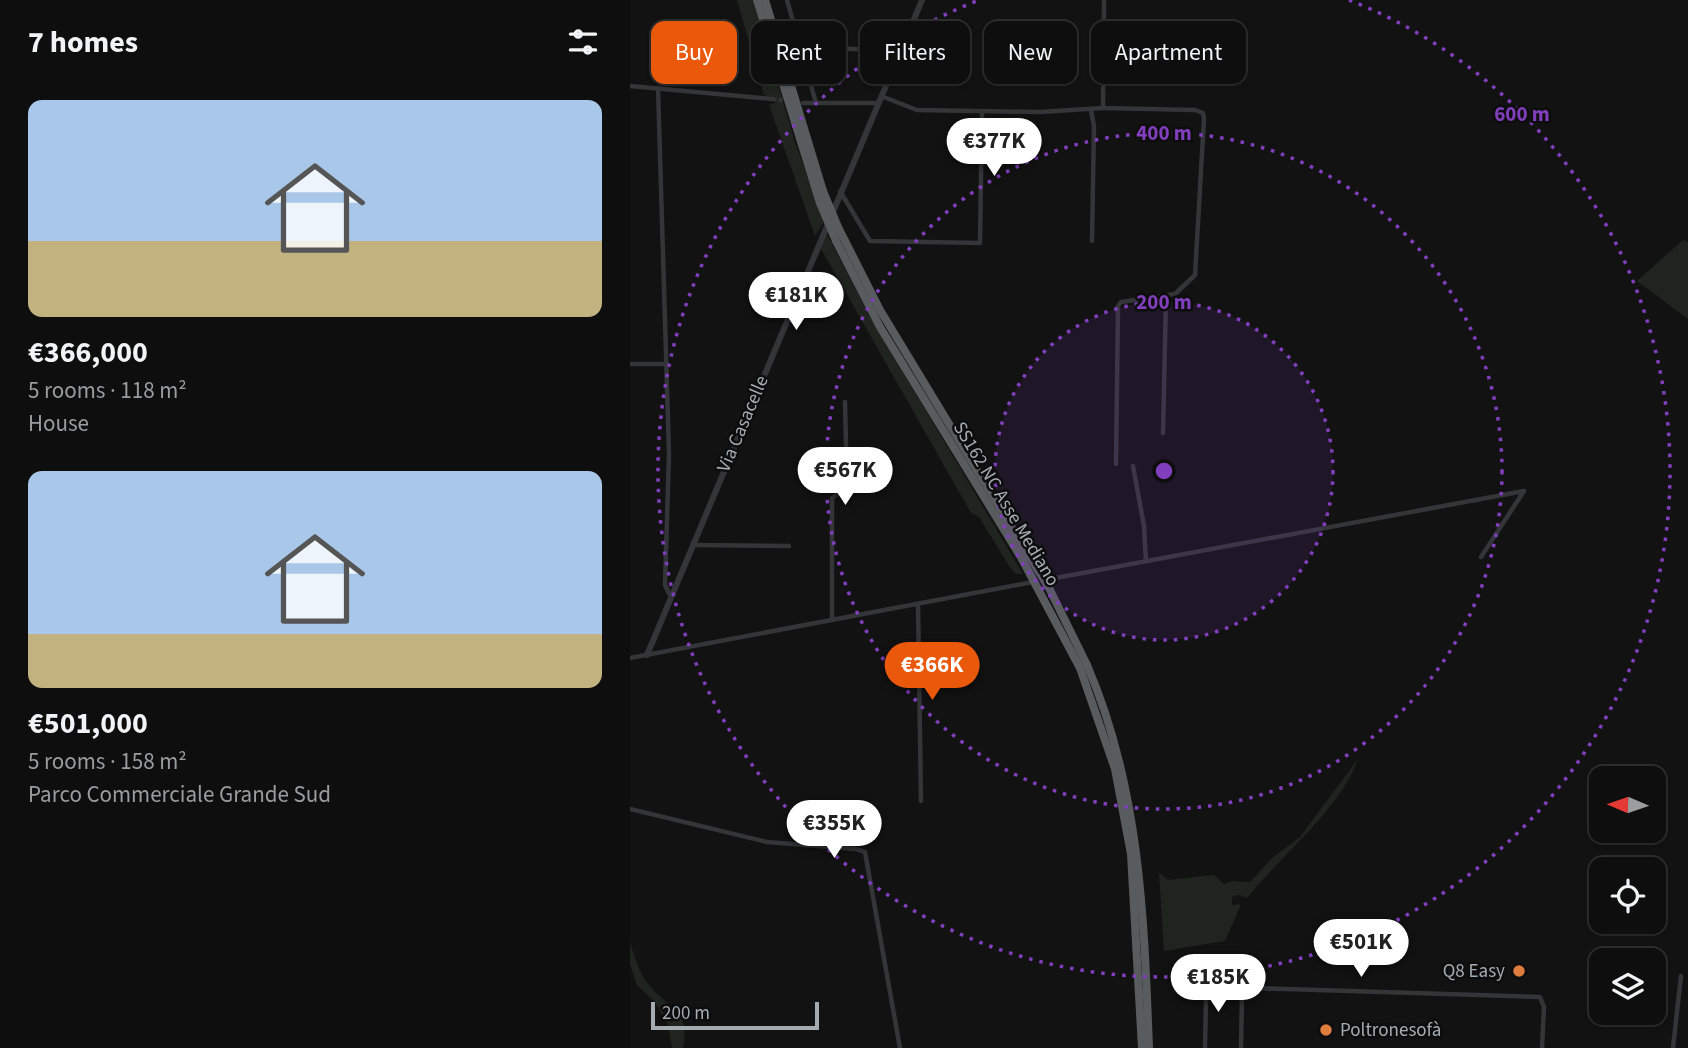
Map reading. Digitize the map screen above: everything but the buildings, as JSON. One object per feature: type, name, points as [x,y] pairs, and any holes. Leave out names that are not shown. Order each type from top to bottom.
[{"type":"highway","name":"SS162 NC Asse Mediano","points":[[757,0],[820,203],[836,241],[880,327],[1026,558]]},
{"type":"highway","name":"SS162 NC Asse Mediano","points":[[765,0],[824,191],[838,227],[880,310],[1026,558],[1083,667],[1117,763],[1142,952],[1146,1042],[1142,1048]]},
{"type":"street","points":[[787,0],[793,21]]},
{"type":"street","name":"Via Casacelle","points":[[913,21],[922,0]]},
{"type":"street","points":[[1103,108],[1104,0]]},
{"type":"street","points":[[811,84],[816,103]]},
{"type":"street","name":"Via Casacelle","points":[[647,655],[886,84]]},
{"type":"street","points":[[630,86],[772,99]]},
{"type":"street","points":[[658,88],[667,364],[665,585],[670,595]]},
{"type":"street","points":[[881,96],[917,110],[982,112],[1160,107],[1203,113],[1195,275],[1184,289],[1166,298],[1121,302],[1118,306],[1116,464]]},
{"type":"street","points":[[803,103],[877,103]]},
{"type":"street","points":[[1091,110],[1094,125],[1092,241]]},
{"type":"street","points":[[840,191],[870,241],[981,243],[982,112]]},
{"type":"street","points":[[1163,433],[1166,298]]},
{"type":"street","points":[[630,364],[667,364]]},
{"type":"street","points":[[832,620],[832,498],[847,488],[845,402]]},
{"type":"street","points":[[1133,466],[1144,526],[1146,562]]},
{"type":"street","points":[[630,658],[1524,491],[1481,557]]},
{"type":"street","points":[[691,545],[789,546]]},
{"type":"street","points":[[918,604],[921,801]]},
{"type":"street","points":[[630,809],[767,842],[865,852],[900,1048]]},
{"type":"street","points":[[1674,1048],[1681,976]]},
{"type":"street","points":[[1205,1048],[1206,998],[1210,990],[1230,986],[1244,990],[1539,997],[1544,1007],[1542,1048]]},
{"type":"street","points":[[1241,1048],[1244,990]]},
{"type":"shaded area","points":[[737,0],[753,0],[759,21],[751,21],[751,49]]},
{"type":"shaded area","points":[[761,84],[778,84],[795,142],[824,222],[815,236],[769,105],[775,103],[773,97],[764,95]]},
{"type":"shaded area","points":[[827,234],[869,315],[1023,574],[1016,574],[1011,569],[979,517],[971,513],[820,247]]},
{"type":"shaded area","points":[[1683,240],[1688,242],[1688,319],[1637,281]]},
{"type":"shaded area","points":[[1358,759],[1337,797],[1308,832],[1247,898],[1239,895],[1232,897],[1232,905],[1241,904],[1225,941],[1164,951],[1159,873],[1168,880],[1214,875],[1224,884],[1232,881],[1250,882],[1272,858],[1300,837]]},
{"type":"shaded area","points":[[630,943],[645,980],[681,1017],[684,1024],[683,1048],[672,1048],[668,1025],[654,1001],[637,985],[630,964]]},
{"type":"tunnel","points":[[772,99],[788,101]]},
{"type":"place","name":"Q8 Easy","points":[[1519,971]]},
{"type":"place","name":"Poltronesofà","points":[[1326,1030]]}]
